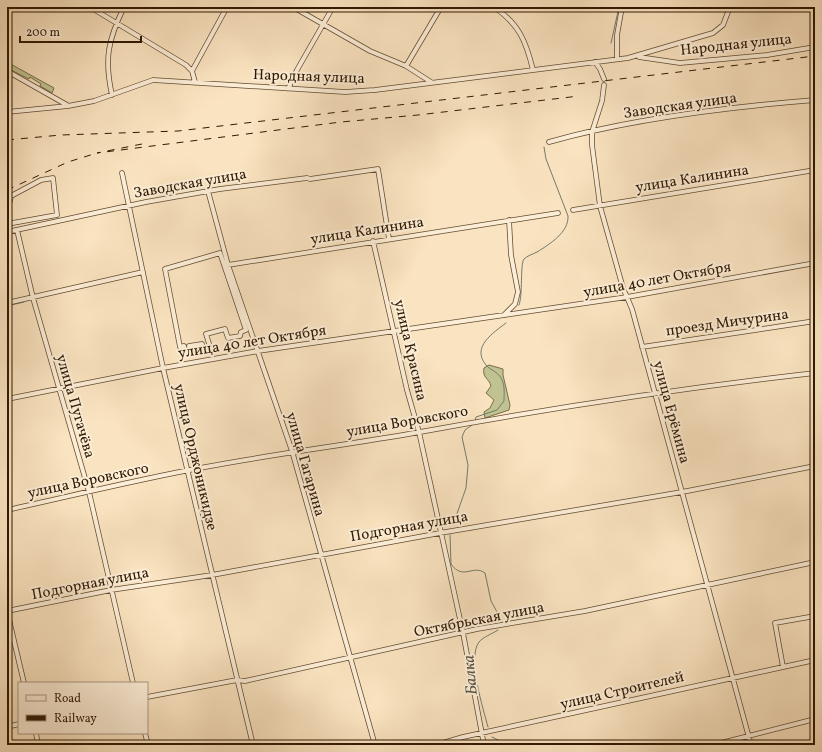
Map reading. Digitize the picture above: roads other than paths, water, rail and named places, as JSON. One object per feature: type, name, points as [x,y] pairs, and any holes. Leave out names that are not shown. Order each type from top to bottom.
[{"type":"street","points":[[90,7],[186,65],[192,71],[195,82]]},
{"type":"street","points":[[112,95],[107,60],[109,45],[124,7]]},
{"type":"street","points":[[192,71],[228,7]]},
{"type":"street","points":[[293,7],[377,54],[406,66],[431,82]]},
{"type":"street","points":[[288,89],[297,70],[333,7]]},
{"type":"street","points":[[406,66],[441,7]]},
{"type":"street","points":[[494,7],[507,16],[521,32],[529,53],[533,70]]},
{"type":"street","points":[[617,59],[617,35],[622,7]]},
{"type":"street","name":"Народная улица","points":[[7,112],[68,106],[94,101],[153,80],[345,92],[375,90],[617,59],[637,56],[713,33],[723,25],[730,7]]},
{"type":"street","name":"Народная улица","points":[[637,56],[680,63],[768,55],[815,47]]},
{"type":"street","points":[[595,62],[604,79]]},
{"type":"street","points":[[7,71],[68,106]]},
{"type":"street","name":"улица Ерёмина","points":[[604,84],[603,97],[592,132],[600,206],[627,297],[632,309],[751,745]]},
{"type":"street","name":"Заводская улица","points":[[549,142],[648,121],[771,104],[815,100]]},
{"type":"street","name":"Заводская улица","points":[[7,232],[128,206],[208,191],[378,169],[389,239]]},
{"type":"street","name":"улица Калинина","points":[[573,210],[815,170]]},
{"type":"street","name":"улица Орджоникидзе","points":[[122,173],[163,368],[253,745]]},
{"type":"street","points":[[7,202],[10,201],[11,196],[41,180],[54,178],[57,215],[7,224]]},
{"type":"street","name":"улица Гагарина","points":[[208,191],[228,265],[292,451],[375,745]]},
{"type":"street","name":"улица Калинина","points":[[228,265],[558,213]]},
{"type":"street","points":[[503,315],[512,309],[518,299],[511,255],[509,220]]},
{"type":"street","name":"улица Пугачёва","points":[[16,230],[58,389],[89,492],[133,682]]},
{"type":"street","name":"улица Красина","points":[[373,241],[406,390],[419,432],[463,633],[484,745]]},
{"type":"street","points":[[220,253],[246,330],[241,332],[240,336],[228,338],[225,329],[206,334],[211,350],[203,352],[202,344],[189,346],[191,354],[186,355],[184,346],[180,347],[164,269],[220,253]]},
{"type":"street","name":"улица 40 лет Октября","points":[[7,399],[258,351],[627,297],[815,263]]},
{"type":"street","points":[[7,303],[142,272]]},
{"type":"street","name":"проезд Мичурина","points":[[642,347],[815,321]]},
{"type":"street","name":"улица Воровского","points":[[7,510],[187,471],[292,451],[419,432],[518,414],[654,394],[815,373]]},
{"type":"street","name":"Подгорная улица","points":[[7,611],[111,590],[212,575],[320,554],[682,492],[815,466]]},
{"type":"street","name":"Октябрьская улица","points":[[148,698],[238,680],[245,681],[463,633],[585,611],[815,562]]},
{"type":"street","points":[[7,611],[24,682]]},
{"type":"street","points":[[783,667],[775,623],[815,616]]},
{"type":"street","name":"улица Строителей","points":[[436,745],[733,677],[815,660]]},
{"type":"street","points":[[713,745],[815,719]]},
{"type":"street","points":[[7,727],[18,724]]},
{"type":"street","points":[[36,734],[38,745]]},
{"type":"street","points":[[145,734],[148,745]]},
{"type":"waterway","points":[[611,43],[619,7]]},
{"type":"waterway","points":[[519,305],[524,259],[558,237],[565,227],[568,216],[546,159],[544,147]]},
{"type":"waterway","points":[[7,306],[24,302]]},
{"type":"waterway","points":[[475,421],[476,417],[497,410],[504,401],[504,387],[501,377],[486,365],[482,358],[481,352],[482,346],[490,336],[506,323]]},
{"type":"waterway","points":[[453,525],[466,488],[468,465],[462,437],[465,430],[472,425]]},
{"type":"waterway","points":[[450,535],[451,564],[455,569],[460,571],[464,572],[476,570],[485,573],[491,601],[502,621]]},
{"type":"waterway","name":"Балка","points":[[488,727],[475,671],[476,649],[481,640],[498,630]]},
{"type":"waterway","name":"Балка","points":[[492,737],[500,741],[522,745]]},
{"type":"railway","points":[[7,140],[61,135],[178,131],[815,56]]},
{"type":"railway","points":[[142,144],[97,153],[341,122],[418,115],[579,96]]},
{"type":"railway","points":[[7,190],[68,162],[97,153]]}]
